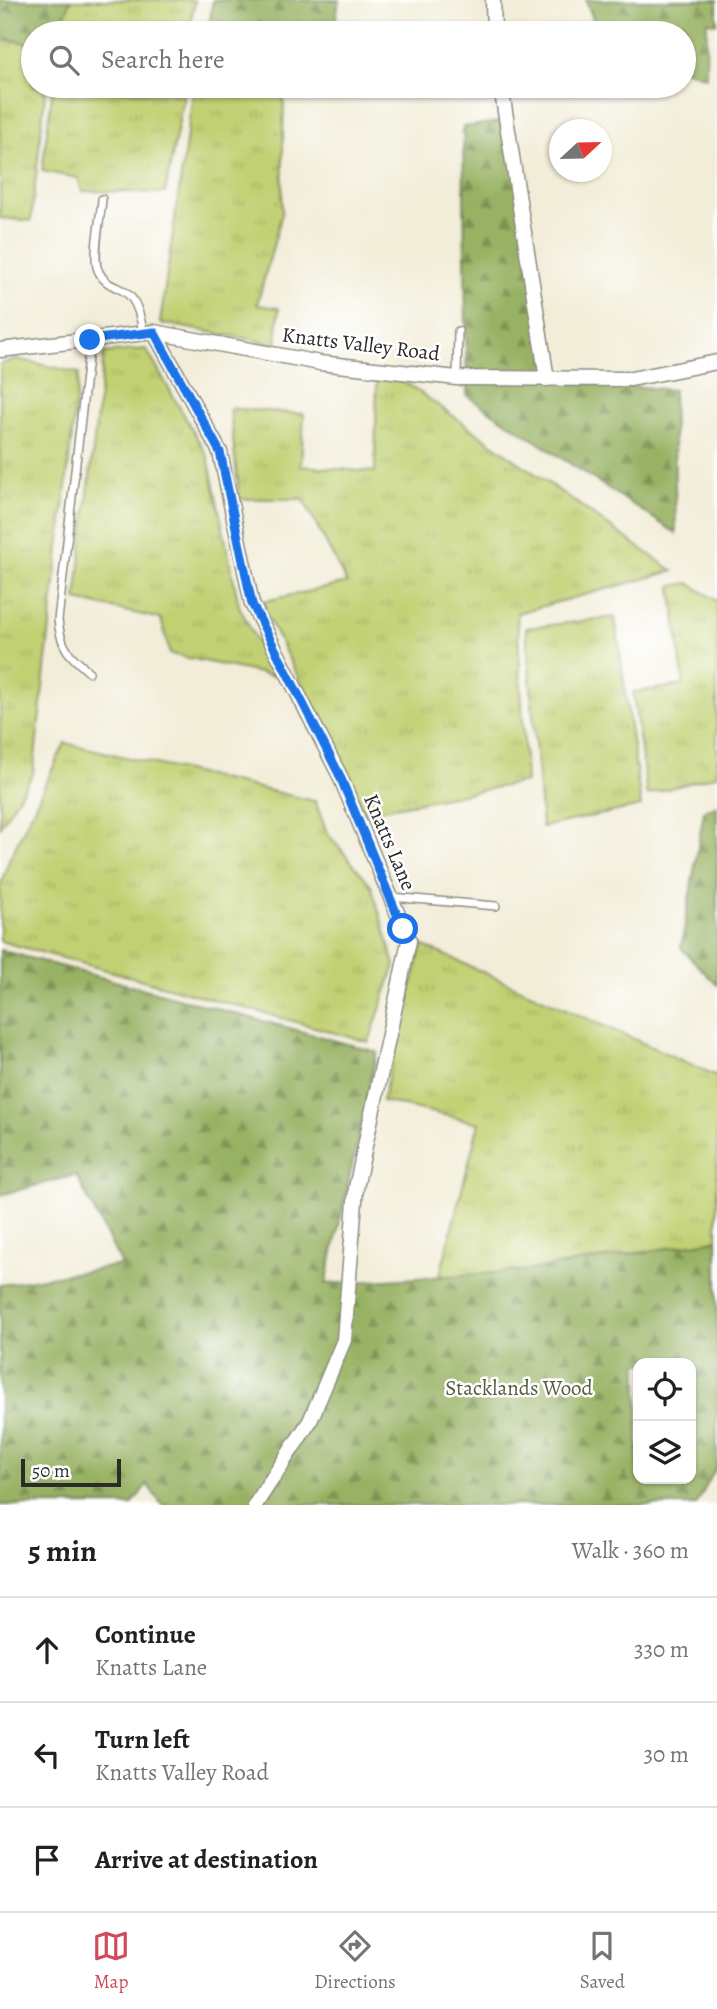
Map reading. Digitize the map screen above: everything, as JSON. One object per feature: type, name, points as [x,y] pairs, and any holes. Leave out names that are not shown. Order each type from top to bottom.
[{"type":"street","points":[[491,1],[493,21]]},
{"type":"street","points":[[503,98],[547,379]]},
{"type":"street","name":"Knatts Valley Road","points":[[0,350],[148,333],[320,363],[457,378],[631,379],[717,362]]},
{"type":"street","name":"Knatts Lane","points":[[148,333],[220,452],[252,604],[339,774],[409,942],[356,1188],[344,1340],[310,1421],[255,1505]]},
{"type":"lane","points":[[102,199],[96,256],[98,270],[106,279],[131,294],[140,309],[148,333]]},
{"type":"lane","points":[[457,378],[458,331]]},
{"type":"lane","points":[[89,672],[60,642],[58,620],[90,340]]},
{"type":"lane","points":[[390,897],[496,906]]},
{"type":"green space","points":[[0,0],[71,0],[63,21],[21,21],[21,42],[0,37]]},
{"type":"green space","points":[[60,0],[195,0],[191,21],[59,21]]},
{"type":"green space","points":[[213,0],[339,0],[336,21],[210,21]]},
{"type":"green space","points":[[586,0],[717,0],[717,23],[707,22],[706,77],[696,74],[696,21],[594,21]]},
{"type":"green space","points":[[21,40],[21,98],[45,98],[31,221],[0,218],[0,41]]},
{"type":"green space","points":[[51,98],[183,98],[165,193],[82,191],[78,178],[42,171]]},
{"type":"green space","points":[[192,98],[284,98],[282,213],[257,305],[279,308],[276,344],[160,323]]},
{"type":"green space","points":[[504,121],[560,380],[673,390],[676,533],[467,396],[463,127]]},
{"type":"green space","points":[[146,349],[208,457],[239,606],[274,676],[170,654],[161,619],[76,600],[104,353]]},
{"type":"green space","points":[[17,359],[79,373],[33,774],[0,826],[0,364]]},
{"type":"green space","points":[[377,376],[405,382],[673,571],[517,613],[526,782],[362,813],[345,769],[260,602],[347,583],[303,499],[239,499],[230,408],[304,414],[301,466],[375,472]]},
{"type":"green space","points":[[689,583],[717,601],[717,775],[647,795],[633,692],[684,685],[671,586]]},
{"type":"green space","points":[[615,617],[641,806],[542,827],[526,628]]},
{"type":"green space","points":[[65,743],[315,801],[327,833],[371,885],[395,965],[369,1042],[0,941],[0,887],[9,860]]},
{"type":"green space","points":[[717,805],[717,985],[681,948],[704,811]]},
{"type":"green space","points":[[422,945],[717,1076],[717,1239],[649,1261],[435,1294],[479,1123],[382,1101]]},
{"type":"green space","name":"Stacklands Wood","points":[[0,950],[377,1052],[326,1284],[524,1271],[717,1240],[717,1466],[696,1505],[162,1505],[147,1484],[132,1505],[0,1505],[0,1285],[122,1265],[76,1175],[0,1195]]},
{"type":"route","points":[[90,340],[154,332],[220,452],[252,604],[339,774],[403,929]]}]
